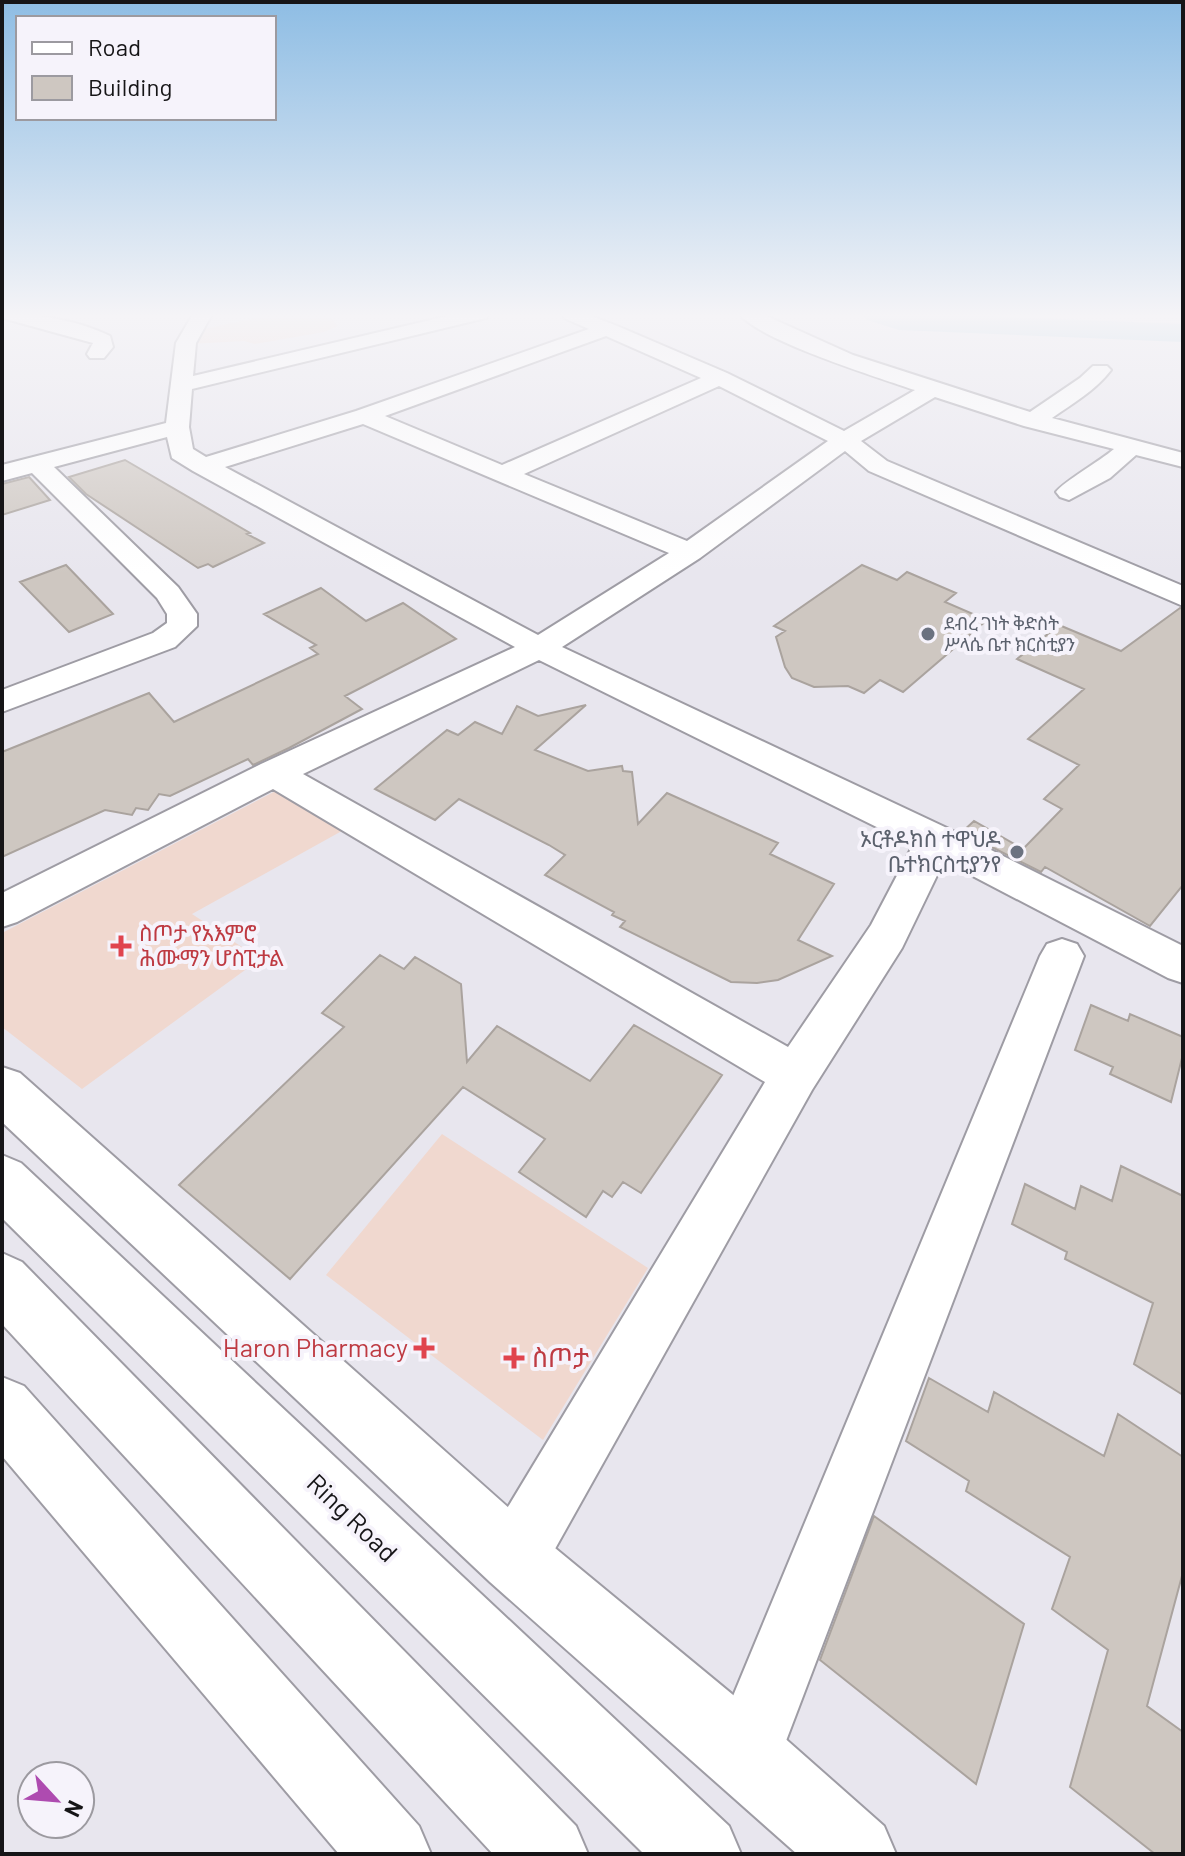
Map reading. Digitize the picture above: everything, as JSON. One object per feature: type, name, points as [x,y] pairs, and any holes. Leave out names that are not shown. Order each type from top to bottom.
[{"type":"main road","points":[[2,1089],[514,1558],[745,1754],[856,1854]]},
{"type":"main road","name":"Ring Road","points":[[2,1181],[701,1854]]},
{"type":"main road","points":[[2,1282],[548,1854]]},
{"type":"main road","points":[[8,1428],[391,1854]]},
{"type":"street","points":[[181,401],[177,427],[181,453],[202,466],[539,648],[935,839],[1183,966]]},
{"type":"street","points":[[202,466],[407,401]]},
{"type":"street","points":[[502,474],[668,401]]},
{"type":"street","points":[[765,401],[845,440],[878,466],[1183,597]]},
{"type":"street","points":[[2,911],[274,773],[539,648],[690,552],[845,440],[912,401]]},
{"type":"street","points":[[968,401],[1032,421],[1183,460]]},
{"type":"street","points":[[1032,421],[1062,401]]},
{"type":"street","points":[[364,416],[690,552]]},
{"type":"street","points":[[2,473],[177,427]]},
{"type":"street","points":[[1069,492],[1101,473],[1131,447]]},
{"type":"street","points":[[2,702],[164,640],[182,626],[182,614],[168,593],[37,464]]},
{"type":"street","points":[[274,773],[795,1075]]},
{"type":"street","points":[[514,1558],[795,1075],[887,936],[935,839]]},
{"type":"street","points":[[745,1754],[1062,956]]},
{"type":"shaded area","name":"ስጦታ የአእምሮ ሕሙማን ሆስፒታል","points":[[291,783],[358,822],[192,914],[260,959],[82,1089],[2,1027],[2,933]]},
{"type":"shaded area","name":"ስጦታ","points":[[442,1134],[648,1268],[543,1440],[326,1275]]},
{"type":"building","points":[[125,460],[264,543],[213,567],[208,564],[198,568],[86,494],[69,477]]},
{"type":"building","points":[[29,477],[50,500],[2,515],[2,484]]},
{"type":"building","points":[[66,565],[113,614],[69,632],[20,582]]},
{"type":"building","points":[[862,565],[897,580],[907,572],[956,593],[945,602],[987,620],[903,692],[880,680],[864,693],[848,686],[814,687],[792,678],[785,667],[776,637],[785,631],[774,626]]},
{"type":"building","points":[[321,588],[366,621],[403,603],[456,639],[345,696],[362,709],[289,748],[253,765],[248,759],[170,796],[159,794],[148,810],[136,808],[132,815],[105,810],[2,857],[2,752],[149,693],[174,722],[318,654],[310,648],[316,645],[264,614]]},
{"type":"building","points":[[1180,608],[1183,609],[1183,885],[1150,926],[1045,867],[1041,872],[962,832],[974,821],[1023,849],[1062,809],[1044,799],[1079,765],[1028,739],[1084,689],[1017,659],[1059,625],[1121,651]]},
{"type":"building","points":[[586,705],[535,750],[588,771],[622,766],[623,771],[632,772],[638,824],[667,793],[778,843],[770,854],[834,884],[798,940],[832,956],[778,980],[731,982],[620,927],[625,921],[612,915],[614,912],[545,875],[565,855],[549,845],[459,799],[435,820],[375,789],[447,730],[458,735],[475,722],[502,734],[517,706],[538,716]]},
{"type":"building","points":[[380,955],[404,969],[415,957],[461,984],[467,1062],[497,1026],[590,1081],[634,1025],[722,1075],[641,1193],[623,1182],[612,1197],[603,1191],[586,1217],[519,1172],[545,1139],[463,1087],[290,1279],[179,1185],[344,1027],[322,1013]]},
{"type":"building","points":[[1091,1005],[1128,1021],[1130,1014],[1183,1037],[1183,1054],[1171,1102],[1110,1074],[1113,1067],[1075,1050]]},
{"type":"building","points":[[1121,1166],[1183,1196],[1183,1395],[1134,1364],[1153,1303],[1065,1259],[1067,1252],[1012,1224],[1025,1184],[1075,1209],[1081,1186],[1112,1201]]},
{"type":"building","points":[[929,1378],[988,1412],[994,1392],[1104,1456],[1118,1414],[1183,1457],[1183,1572],[1147,1706],[1183,1732],[1183,1854],[1155,1854],[1070,1787],[1108,1650],[1052,1609],[1070,1557],[966,1491],[969,1481],[906,1441]]},
{"type":"building","points":[[874,1516],[1024,1624],[976,1784],[820,1660]]},
{"type":"place","name":"ደብረ ገነት ቅድስት ሥላሴ ቤተ ክርስቲያን","points":[[928,634]]},
{"type":"place","name":"ኦርቶዶክስ ተዋህዶ ቤተክርስቲያንየ","points":[[1017,852]]},
{"type":"place","name":"ስጦታ የአእምሮ ሕሙማን ሆስፒታል","points":[[121,946]]},
{"type":"place","name":"Haron Pharmacy","points":[[424,1348]]},
{"type":"place","name":"ስጦታ","points":[[514,1358]]}]
